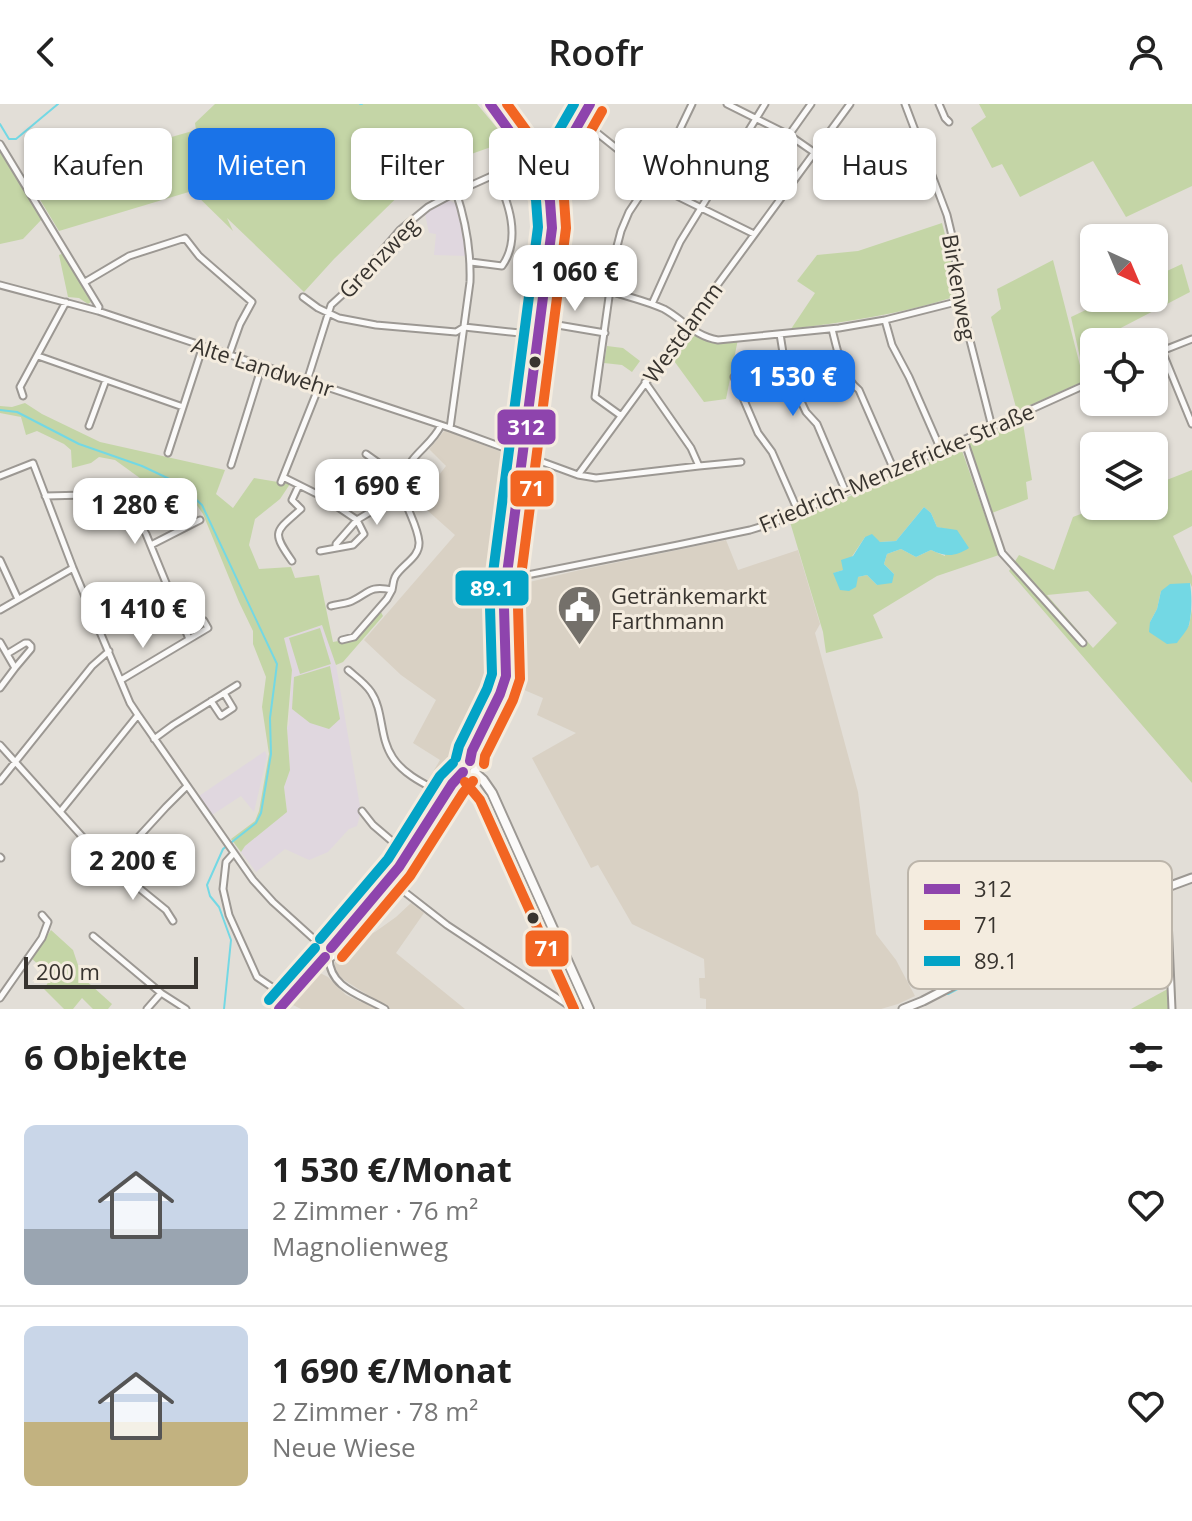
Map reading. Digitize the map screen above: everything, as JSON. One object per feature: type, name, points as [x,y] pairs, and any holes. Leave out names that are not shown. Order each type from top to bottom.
[{"type":"main road","points":[[490,104],[508,128]]},
{"type":"main road","points":[[470,761],[506,676],[506,579],[539,335],[552,218],[549,200]]},
{"type":"main road","points":[[470,761],[463,764],[463,772],[474,772]]},
{"type":"main road","points":[[470,761],[475,765],[474,772]]},
{"type":"main road","points":[[474,772],[492,793],[589,1009]]},
{"type":"street","points":[[576,128],[590,104]]},
{"type":"street","points":[[680,128],[692,104]]},
{"type":"street","points":[[727,104],[775,128]]},
{"type":"street","points":[[652,304],[680,242],[765,104]]},
{"type":"street","points":[[794,128],[811,104]]},
{"type":"street","name":"Westdamm","points":[[833,128],[850,104]]},
{"type":"street","name":"Birkenweg","points":[[905,104],[947,215],[960,301],[992,427]]},
{"type":"street","points":[[939,104],[949,122]]},
{"type":"street","points":[[581,120],[615,148]]},
{"type":"street","points":[[0,144],[85,282],[99,307],[98,311]]},
{"type":"street","name":"Westdamm","points":[[578,475],[813,156]]},
{"type":"street","name":"Grenzweg","points":[[471,262],[502,266],[508,259],[512,234],[508,203],[496,174],[473,184]]},
{"type":"street","name":"Grenzweg","points":[[307,381],[331,305],[353,285],[400,230],[441,200]]},
{"type":"street","points":[[450,428],[471,262],[459,200]]},
{"type":"street","points":[[620,415],[595,397],[615,254],[621,231],[637,200]]},
{"type":"street","points":[[684,200],[754,234]]},
{"type":"street","points":[[85,282],[129,256],[185,238],[199,256],[252,302],[229,355]]},
{"type":"street","name":"Alte Landwehr","points":[[0,285],[98,311],[523,455]]},
{"type":"street","points":[[610,291],[652,304],[705,338],[718,340],[832,329],[885,320],[960,301]]},
{"type":"street","points":[[303,297],[339,318],[376,325],[456,332],[464,327],[539,335]]},
{"type":"street","points":[[23,396],[20,387],[66,302]]},
{"type":"street","points":[[885,320],[892,345],[941,450]]},
{"type":"street","points":[[540,322],[605,333]]},
{"type":"street","points":[[832,329],[838,356],[853,385],[859,390],[894,470]]},
{"type":"street","points":[[780,334],[784,359],[798,395],[806,412],[817,424],[845,490]]},
{"type":"street","points":[[1168,349],[1192,339]]},
{"type":"street","points":[[168,453],[203,346]]},
{"type":"street","points":[[38,356],[183,407]]},
{"type":"street","points":[[231,465],[262,366]]},
{"type":"street","points":[[1168,366],[1192,424]]},
{"type":"street","points":[[734,377],[758,433],[772,452],[798,511]]},
{"type":"street","points":[[89,426],[106,380]]},
{"type":"street","points":[[645,382],[691,448],[699,466]]},
{"type":"street","points":[[320,384],[282,480],[323,497],[357,520],[364,534],[353,545],[320,551]]},
{"type":"street","name":"Friedrich-Menzefricke-Straße","points":[[506,579],[773,523],[1080,387]]},
{"type":"street","points":[[342,640],[354,637],[387,599],[395,577],[417,552],[419,542],[403,492],[404,477],[414,458],[438,433],[441,425]]},
{"type":"street","points":[[964,440],[1002,553],[1083,643]]},
{"type":"street","points":[[366,454],[397,476],[404,477]]},
{"type":"street","points":[[523,455],[578,475],[596,478],[741,462]]},
{"type":"street","points":[[0,476],[33,463],[73,568],[138,715],[253,880],[327,953],[331,971],[343,987],[385,1009]]},
{"type":"street","points":[[292,561],[278,541],[278,536],[283,525],[301,509],[292,500],[299,485]]},
{"type":"street","points":[[336,548],[357,520],[403,492]]},
{"type":"street","points":[[45,496],[107,497],[135,516],[151,545],[189,639]]},
{"type":"street","points":[[151,545],[200,520]]},
{"type":"street","points":[[0,560],[18,599]]},
{"type":"street","points":[[0,610],[73,568]]},
{"type":"street","points":[[331,606],[351,601],[366,591],[382,587],[392,590]]},
{"type":"street","points":[[121,680],[208,628],[204,621],[186,629]]},
{"type":"street","points":[[0,642],[15,668]]},
{"type":"street","points":[[0,688],[31,646],[25,643],[7,654]]},
{"type":"street","points":[[0,781],[92,666],[109,651]]},
{"type":"street","points":[[348,670],[376,701],[384,741],[392,757],[408,774],[445,795]]},
{"type":"street","points":[[154,739],[237,685]]},
{"type":"street","points":[[211,701],[221,716],[233,708],[224,693]]},
{"type":"street","points":[[60,812],[138,715]]},
{"type":"street","points":[[0,745],[105,862],[166,910],[173,921]]},
{"type":"street","points":[[279,1009],[408,855],[463,772]]},
{"type":"street","points":[[112,866],[188,786]]},
{"type":"street","points":[[362,811],[373,825],[408,855]]},
{"type":"street","points":[[233,852],[226,862],[223,889],[229,915],[257,977],[288,998]]},
{"type":"street","points":[[1172,885],[1192,878]]},
{"type":"street","points":[[388,879],[447,925],[574,1009]]},
{"type":"street","points":[[0,998],[42,938],[48,922],[42,915]]},
{"type":"street","points":[[93,936],[161,993],[186,1009]]},
{"type":"street","points":[[312,969],[320,967],[331,971]]},
{"type":"street","points":[[903,1009],[924,1005],[953,989]]},
{"type":"street","points":[[1171,989],[1172,1009]]},
{"type":"street","points":[[147,1009],[161,993]]},
{"type":"shaded area","points":[[444,201],[457,205],[466,256],[434,255],[436,234],[429,233],[425,214]]},
{"type":"shaded area","points":[[445,430],[512,456],[517,464],[502,576],[503,668],[497,693],[442,790],[427,782],[440,760],[413,743],[436,700],[401,675],[364,640],[455,535],[418,502],[446,466],[429,449]]},
{"type":"shaded area","points":[[726,540],[738,570],[798,550],[820,624],[815,633],[858,792],[876,934],[896,960],[908,989],[915,996],[881,1009],[706,1009],[706,999],[700,998],[699,978],[705,978],[704,959],[632,924],[598,865],[591,868],[532,758],[576,733],[537,715],[543,698],[510,684],[515,663],[511,599],[515,590],[525,583]]},
{"type":"shaded area","points":[[323,625],[336,665],[361,812],[357,826],[349,829],[328,852],[309,860],[285,849],[256,872],[241,852],[287,811],[284,787],[290,769],[287,727],[292,670],[284,638]]},
{"type":"shaded area","points":[[265,751],[267,756],[254,812],[241,796],[212,815],[199,796]]},
{"type":"shaded area","points":[[411,903],[424,913],[396,953],[465,1009],[301,1009],[291,1004],[318,972],[328,977],[346,995],[361,1002],[366,994],[341,978],[335,969],[339,949],[350,936],[356,940],[375,932]]},
{"type":"green space","points":[[215,104],[477,104],[497,128],[489,128],[489,148],[473,153],[473,128],[351,128],[351,200],[394,200],[304,292],[227,218],[233,231],[201,200],[335,200],[335,128],[196,128],[195,123]]},
{"type":"green space","points":[[979,104],[1192,104],[1192,186],[1126,217],[1093,161],[1020,197],[1002,164],[992,168],[971,128],[986,117]]},
{"type":"green space","points":[[188,132],[188,192],[172,197],[172,137]]},
{"type":"green space","points":[[0,149],[24,189],[24,200],[31,200],[42,219],[23,239],[0,244]]},
{"type":"green space","points":[[40,200],[162,200],[59,231]]},
{"type":"green space","points":[[942,223],[953,269],[954,297],[894,313],[791,329],[815,293],[797,281],[817,255],[858,251]]},
{"type":"green space","points":[[64,253],[91,302],[88,304],[79,298],[68,297],[59,255]]},
{"type":"green space","points":[[1053,260],[1080,365],[1080,383],[1017,411],[991,317],[1001,309],[997,289]]},
{"type":"green space","points":[[1182,264],[1190,292],[1168,303],[1168,270]]},
{"type":"green space","points":[[1082,312],[1152,312],[1121,328],[1080,328],[1080,358],[1071,317]]},
{"type":"green space","points":[[690,332],[713,341],[738,339],[726,399],[704,402],[669,354],[684,334]]},
{"type":"green space","points":[[607,346],[623,348],[640,361],[632,372],[622,365],[604,363]]},
{"type":"green space","points":[[25,403],[100,442],[225,470],[216,494],[233,508],[254,478],[290,484],[280,499],[255,519],[249,545],[259,569],[291,567],[295,578],[319,575],[333,642],[354,638],[380,610],[383,616],[343,662],[336,665],[322,625],[284,638],[292,670],[287,728],[290,770],[284,787],[287,812],[241,852],[231,839],[255,821],[269,754],[262,707],[266,677],[253,644],[253,631],[203,514],[194,501],[170,495],[149,495],[155,489],[115,460],[99,457],[91,463],[72,468],[71,450],[64,444],[37,431],[26,435],[21,417],[0,413],[0,406],[12,407]]},
{"type":"green space","points":[[1022,417],[1032,480],[1026,482],[1028,499],[992,513],[968,443]]},
{"type":"green space","points":[[961,448],[999,555],[937,576],[873,615],[883,638],[826,653],[823,632],[790,522]],"holes":[[[924,507],[931,513],[937,527],[946,529],[945,556],[931,550],[916,557],[901,549],[887,554],[884,564],[894,574],[877,585],[867,575],[858,577],[834,573],[843,570],[865,537],[880,542],[896,541]]]},
{"type":"green space","points":[[1192,470],[1192,526],[1173,536],[1192,576],[1192,587],[1190,583],[1161,591],[1150,622],[1189,626],[1192,609],[1192,783],[1009,571],[1019,555],[1054,570],[1073,517],[1080,514],[1080,520],[1168,520],[1168,479]],"holes":[[[1088,591],[1117,623],[1093,648],[1047,595]]]},
{"type":"green space","points":[[320,628],[331,664],[300,674],[289,638]]},
{"type":"green space","points":[[330,666],[340,719],[329,729],[310,723],[292,709],[294,677]]},
{"type":"green space","points":[[51,930],[73,950],[82,977],[112,1004],[108,1009],[93,1009],[82,998],[73,1009],[64,1009],[44,989],[52,976],[32,959]]},
{"type":"green space","points":[[1175,985],[1176,1009],[1131,1009],[1172,989]]},
{"type":"water","points":[[924,507],[931,513],[937,527],[957,530],[969,548],[950,555],[931,550],[916,557],[901,549],[887,554],[884,564],[894,574],[892,583],[877,585],[867,575],[858,577],[856,587],[849,591],[840,590],[833,573],[843,570],[841,560],[853,556],[865,537],[872,534],[880,542],[896,541]]},
{"type":"water","points":[[1190,583],[1189,625],[1177,643],[1167,644],[1149,632],[1161,591],[1170,584]]},
{"type":"waterway","points":[[0,124],[9,139],[16,139],[58,104]]},
{"type":"waterway","points":[[0,410],[17,412],[79,444],[142,466],[178,483],[202,505],[277,664],[270,718],[271,754],[261,813],[256,823],[223,849],[207,885],[231,940],[224,1009]]},
{"type":"waterway","points":[[948,994],[958,989]]},
{"type":"transit line","name":"312","points":[[470,761],[506,676],[504,607],[507,574],[552,228],[544,179],[490,104]]},
{"type":"transit line","name":"71","points":[[484,764],[520,679],[518,607],[521,576],[566,228],[564,199],[557,173],[507,104]]},
{"type":"transit line","name":"89.1","points":[[560,128],[574,104]]},
{"type":"transit line","name":"312","points":[[576,128],[590,104]]},
{"type":"transit line","name":"71","points":[[592,128],[602,111]]},
{"type":"transit line","name":"89.1","points":[[456,758],[492,674],[490,607],[493,573],[538,227],[536,200]]},
{"type":"transit line","name":"89.1","points":[[320,939],[388,859],[440,776],[453,763]]},
{"type":"transit line","name":"312","points":[[331,948],[399,867],[452,784],[463,772]]},
{"type":"transit line","name":"71","points":[[342,957],[410,876],[473,781]]},
{"type":"transit line","name":"71","points":[[465,782],[480,800],[574,1009]]},
{"type":"transit line","name":"89.1","points":[[269,1000],[315,948]]},
{"type":"transit line","name":"312","points":[[279,1009],[325,957]]},
{"type":"place","name":"Getränkemarkt Farthmann","points":[[580,647]]}]
